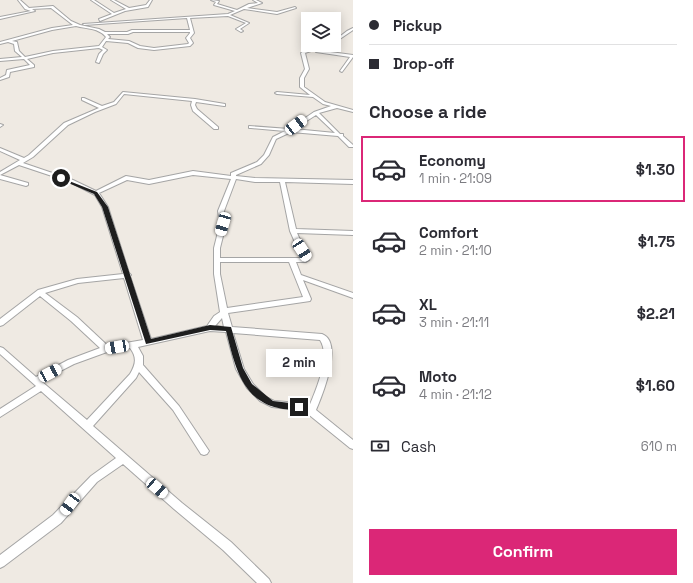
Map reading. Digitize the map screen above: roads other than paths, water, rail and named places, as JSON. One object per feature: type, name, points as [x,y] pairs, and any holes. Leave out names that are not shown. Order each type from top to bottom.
[{"type":"street","points":[[0,18],[34,11],[28,9],[20,3],[19,0]]},
{"type":"street","points":[[92,0],[99,0]]},
{"type":"street","points":[[92,0],[116,13]]},
{"type":"street","points":[[112,0],[128,9]]},
{"type":"street","points":[[0,43],[52,29],[99,21],[128,9],[147,6],[151,0]]},
{"type":"street","points":[[212,0],[218,2],[215,4],[238,11]]},
{"type":"street","points":[[82,24],[188,17],[208,18],[229,15],[244,8],[261,3],[254,0]]},
{"type":"street","points":[[28,9],[52,7],[76,25],[105,33],[128,33],[131,31],[191,31]]},
{"type":"street","points":[[244,8],[277,13],[295,8]]},
{"type":"street","points":[[229,15],[248,23],[238,29],[241,31]]},
{"type":"street","points":[[107,39],[129,42],[139,47],[154,49],[188,46],[191,44],[188,38],[191,31],[188,17]]},
{"type":"street","points":[[341,37],[343,34],[353,29]]},
{"type":"street","points":[[105,33],[107,39]]},
{"type":"street","points":[[100,47],[107,39],[132,35]]},
{"type":"street","points":[[0,79],[8,76],[8,71],[33,66],[17,51],[16,44],[9,41]]},
{"type":"street","points":[[0,60],[25,58],[51,52],[100,47],[105,50],[100,54],[98,62]]},
{"type":"street","points":[[306,52],[304,53],[308,71],[302,78],[301,84],[303,90],[335,107],[353,111]]},
{"type":"street","points":[[324,52],[352,56],[342,71]]},
{"type":"street","points":[[0,175],[21,161],[66,124],[118,101],[121,94],[124,93],[195,100],[224,105]]},
{"type":"street","points":[[277,93],[315,97]]},
{"type":"street","points":[[83,99],[101,108]]},
{"type":"street","points":[[195,100],[193,105],[195,110],[216,128]]},
{"type":"street","points":[[347,110],[353,106]]},
{"type":"street","points":[[335,107],[316,113],[303,120],[289,131],[273,140],[269,153],[260,162],[234,173],[234,178],[221,211],[223,224],[217,248],[217,274],[224,312],[240,368],[250,386],[263,399],[272,404],[299,407],[311,411],[353,445]]},
{"type":"street","points":[[316,113],[351,146]]},
{"type":"street","points":[[251,127],[341,135]]},
{"type":"street","points":[[0,149],[21,161],[96,193],[105,207],[128,275],[148,342]]},
{"type":"street","points":[[96,193],[126,178],[149,182],[198,173],[234,178],[282,181],[353,182]]},
{"type":"street","points":[[0,175],[26,184]]},
{"type":"street","points":[[217,260],[307,259],[297,242],[293,231],[282,181]]},
{"type":"street","points":[[293,231],[353,233]]},
{"type":"street","points":[[210,328],[217,318],[224,312],[306,300],[307,298],[292,260]]},
{"type":"street","points":[[0,323],[40,292],[77,281],[128,275]]},
{"type":"street","points":[[298,276],[353,296]]},
{"type":"street","points":[[40,292],[74,319],[106,349]]},
{"type":"street","points":[[0,413],[70,362],[106,349],[148,342],[210,328],[322,338],[325,340],[329,355],[321,386],[311,411]]},
{"type":"street","points":[[87,426],[133,376],[139,366],[140,358],[138,351],[132,345]]},
{"type":"street","points":[[0,350],[178,506],[227,546],[266,583]]},
{"type":"street","points":[[139,366],[176,408],[204,451]]},
{"type":"street","points":[[0,562],[58,519],[94,479],[123,458]]}]
